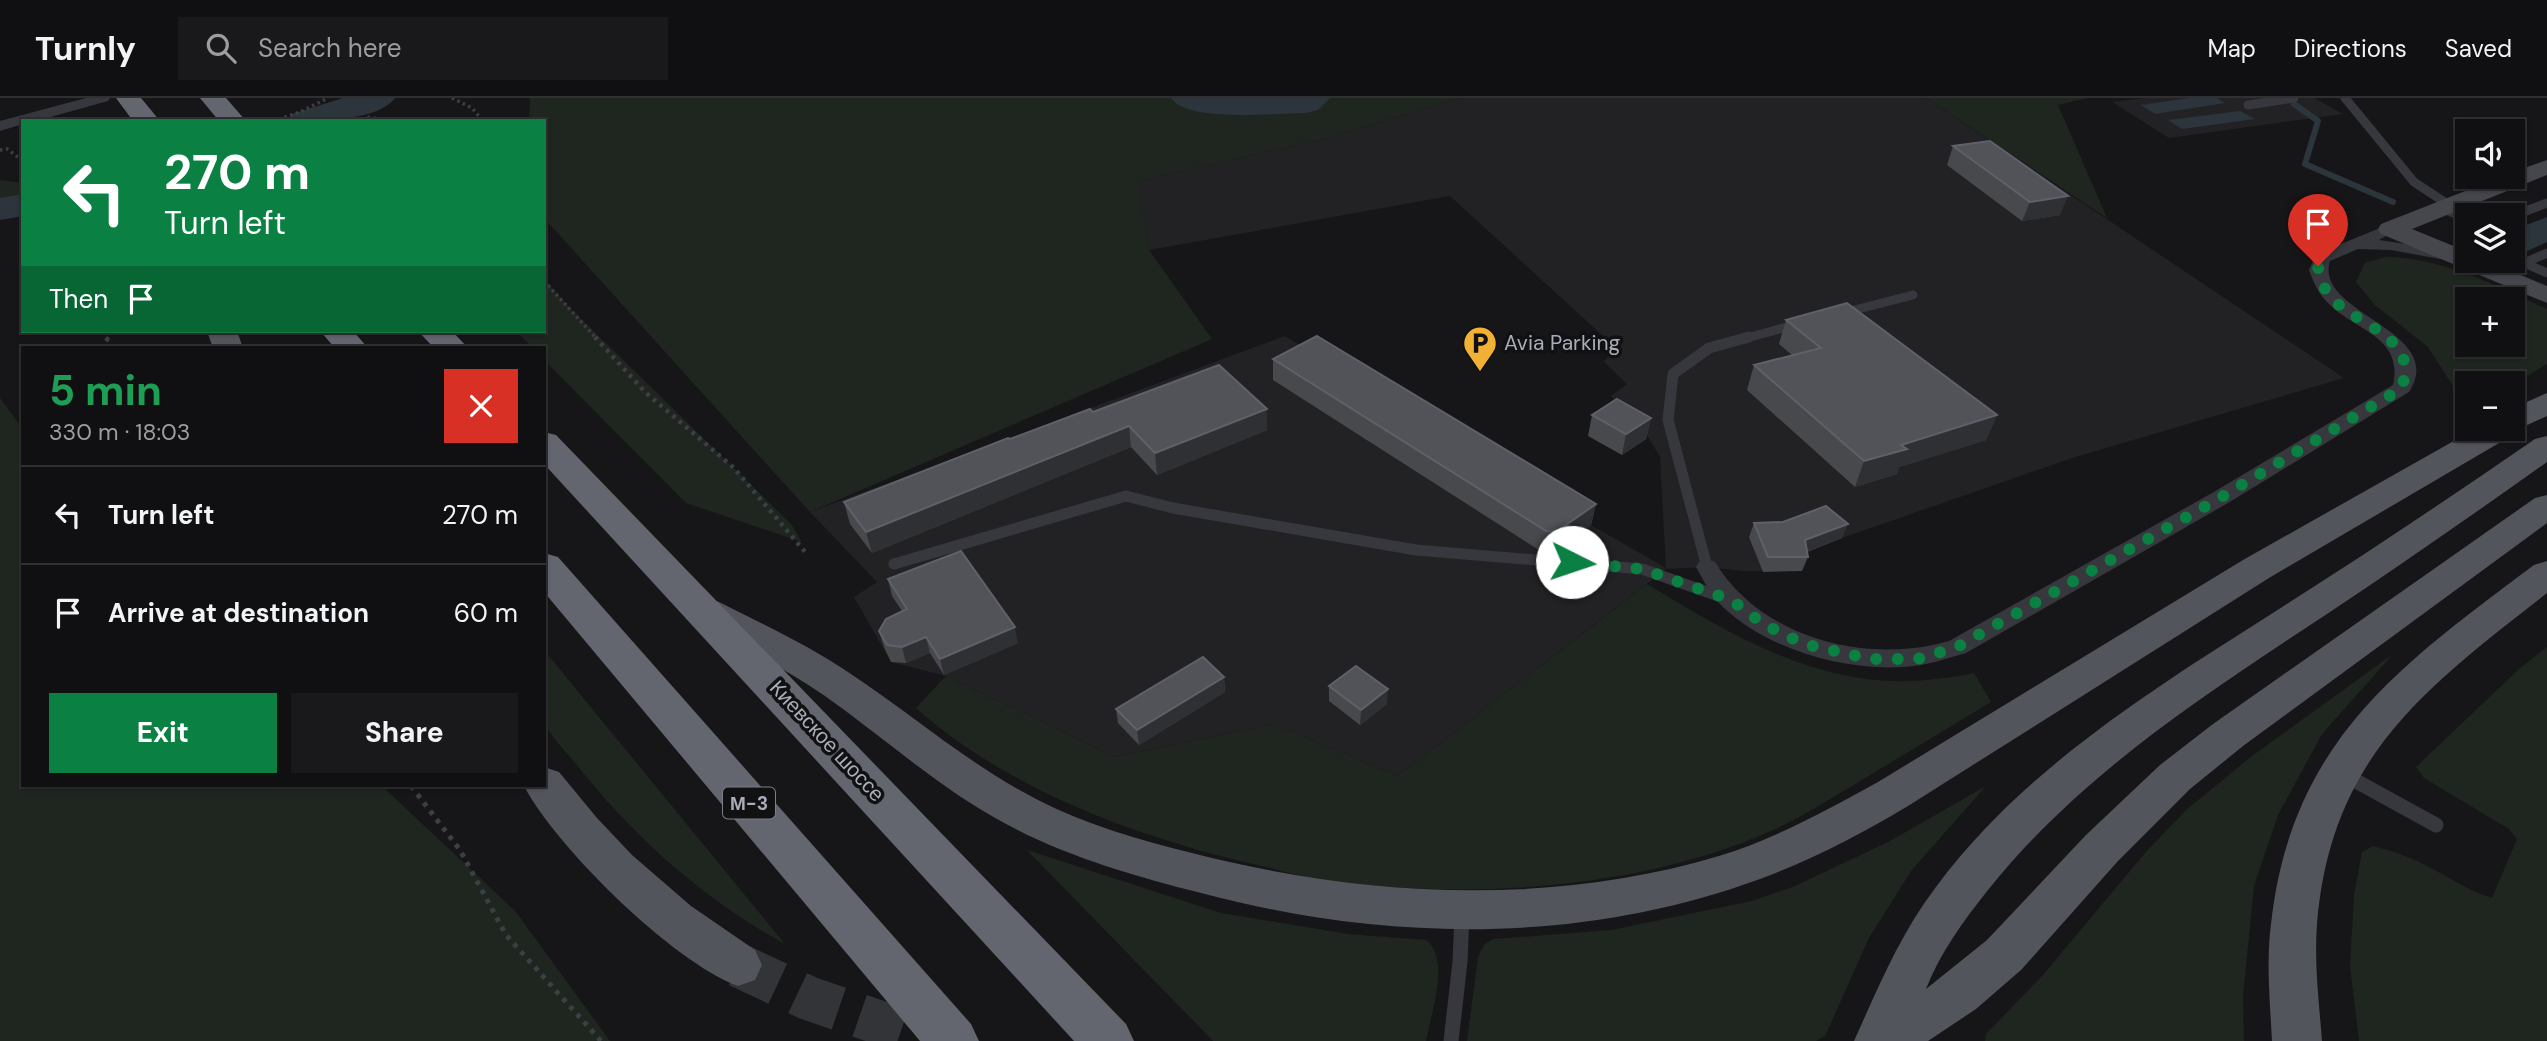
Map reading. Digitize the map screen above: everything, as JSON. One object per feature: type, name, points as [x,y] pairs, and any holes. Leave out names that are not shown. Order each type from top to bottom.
[{"type":"highway","points":[[128,98],[145,119]]},
{"type":"highway","points":[[337,333],[350,346]]},
{"type":"highway","points":[[436,333],[450,346]]},
{"type":"highway","name":"Киевское шоссе","points":[[546,445],[1108,1041]]},
{"type":"highway","name":"М-3","points":[[546,568],[953,1041]]},
{"type":"main road","points":[[2525,415],[2547,403]]},
{"type":"main road","points":[[705,611],[849,692],[959,774],[1009,806],[1127,854],[1216,880],[1379,907],[1462,910],[1582,904],[1641,895],[1721,874],[1803,844],[1893,794],[2095,667],[2340,519],[2478,441]]},
{"type":"main road","points":[[1879,1041],[1895,1001],[1954,894],[2009,829],[2110,743],[2547,446]]},
{"type":"main road","points":[[1885,1041],[1959,994],[2004,955],[2102,848],[2175,777],[2239,727],[2547,506]]},
{"type":"main road","points":[[2297,1041],[2293,946],[2298,891],[2311,836],[2325,796],[2368,728],[2428,667],[2547,574]]},
{"type":"main road","points":[[546,787],[580,830],[620,871],[687,930],[738,965]]},
{"type":"street","points":[[26,119],[103,98]]},
{"type":"street","points":[[0,126],[21,120]]},
{"type":"street","points":[[1707,567],[1731,600],[1765,625],[1804,644],[1870,659],[1918,659],[1957,647],[2220,498],[2402,388],[2405,363],[2398,349],[2337,303],[2320,277],[2318,266],[2322,258],[2390,229],[2449,210],[2547,167]]},
{"type":"street","points":[[2449,210],[2433,224],[2438,235],[2455,253]]},
{"type":"street","points":[[2390,229],[2455,255]]},
{"type":"street","points":[[2345,247],[2377,244],[2407,247],[2455,258]]},
{"type":"street","points":[[2498,273],[2547,295]]},
{"type":"lane","points":[[2248,105],[2294,98]]},
{"type":"lane","points":[[2345,98],[2410,178],[2449,210]]},
{"type":"lane","points":[[2525,211],[2547,203]]},
{"type":"lane","points":[[2525,263],[2547,253]]},
{"type":"lane","points":[[2525,263],[2547,273]]},
{"type":"lane","points":[[1832,316],[1913,295]]},
{"type":"lane","points":[[1707,567],[1668,420],[1673,374],[1709,348],[1805,322]]},
{"type":"lane","points":[[894,564],[1126,495],[1173,508],[1416,550],[1642,569],[1731,600]]},
{"type":"lane","points":[[2339,771],[2436,825]]},
{"type":"lane","points":[[1451,1041],[1460,962],[1462,910]]},
{"type":"path","points":[[280,119],[300,113],[328,98]]},
{"type":"path","points":[[452,98],[472,108],[481,119]]},
{"type":"path","points":[[0,150],[7,149],[21,160]]},
{"type":"path","points":[[546,284],[645,392],[734,468],[806,553]]},
{"type":"path","points":[[412,787],[460,850],[506,935],[601,1041]]},
{"type":"shaded area","points":[[530,98],[1218,98],[1249,111],[1274,98],[1460,98],[1327,138],[1138,181],[1149,250],[1212,339],[810,512],[546,220],[546,119],[529,119]]},
{"type":"shaded area","points":[[1460,98],[1926,98],[2344,378],[2072,458],[1842,538],[1801,554],[1802,571],[1743,571],[1707,567],[1666,569],[1398,776],[1273,724],[1115,757],[946,676],[891,662],[854,597],[877,582],[810,512],[1285,336],[1591,525],[1666,568],[1660,457],[1647,435],[1611,396],[1627,384],[1604,362],[1615,347],[1450,196],[1149,250],[1137,181],[1327,138]]},
{"type":"shaded area","points":[[1926,98],[2087,98],[2058,105],[2107,218]]},
{"type":"shaded area","points":[[2146,98],[2314,98],[2343,114],[2169,138],[2112,102]]},
{"type":"shaded area","points":[[2189,98],[2217,98],[2225,103],[2155,114],[2141,105]]},
{"type":"shaded area","points":[[2240,111],[2255,119],[2182,129],[2168,120]]},
{"type":"shaded area","points":[[0,180],[21,183],[21,202],[14,210],[0,215]]},
{"type":"shaded area","points":[[2547,217],[2547,242],[2525,252],[2525,225]]},
{"type":"shaded area","points":[[2385,257],[2406,258],[2448,267],[2455,269],[2455,273],[2465,273],[2488,282],[2499,287],[2455,287],[2455,357],[2525,357],[2525,299],[2547,309],[2547,364],[2525,378],[2525,371],[2455,371],[2455,389],[2428,347],[2375,305],[2356,282],[2365,263]]},
{"type":"shaded area","points":[[546,281],[572,310],[791,524],[802,542],[686,503],[546,362],[546,346],[531,346],[518,333],[546,333]]},
{"type":"shaded area","points":[[0,398],[21,426],[21,787],[383,787],[516,912],[610,1041],[0,1041]]},
{"type":"shaded area","points":[[1647,584],[1746,640],[1815,668],[1851,677],[1888,681],[1926,680],[1974,673],[1991,702],[1806,813],[1771,831],[1719,851],[1609,878],[1493,889],[1435,889],[1324,880],[1170,842],[1079,808],[1035,787],[992,764],[953,738],[916,708],[946,676],[1115,757],[1273,724],[1398,776]]},
{"type":"shaded area","points":[[2547,647],[2547,1041],[2359,1041],[2350,966],[2354,895],[2362,852],[2373,846],[2395,853],[2492,898],[2517,839],[2509,829],[2424,778],[2416,767],[2520,668]]},
{"type":"shaded area","points":[[546,652],[785,944],[726,907],[671,864],[621,816],[546,726]]},
{"type":"shaded area","points":[[2393,654],[2322,734],[2278,815],[2254,886],[2243,996],[2244,1041],[1985,1041],[1986,1034],[2043,975],[2145,853],[2186,810],[2252,756]]},
{"type":"shaded area","points":[[1986,786],[1911,871],[1869,938],[1825,1036],[1816,1041],[1467,1041],[1478,957],[1484,945],[1493,939],[1611,930],[1752,901],[1795,886],[1890,841]]},
{"type":"shaded area","points":[[1027,850],[1221,913],[1348,934],[1426,940],[1437,960],[1438,973],[1426,1041],[1213,1041]]},
{"type":"building","points":[[1990,141],[2068,196],[2030,202],[1953,146]]},
{"type":"building","points":[[1847,303],[1997,415],[1901,445],[1907,449],[1864,461],[1754,365],[1821,348],[1786,320]]},
{"type":"building","points":[[1317,336],[1596,504],[1556,532],[1546,531],[1273,359]]},
{"type":"building","points":[[1219,365],[1267,409],[1155,453],[1129,426],[866,532],[844,502],[1008,438],[1090,409],[1093,412]]},
{"type":"building","points":[[1617,399],[1651,418],[1626,434],[1592,415]]},
{"type":"building","points":[[1826,506],[1848,524],[1805,540],[1808,557],[1768,557],[1754,523],[1783,522]]},
{"type":"building","points":[[961,551],[1015,627],[940,659],[926,637],[902,647],[887,645],[879,631],[886,619],[907,609],[888,579]]},
{"type":"building","points":[[1203,657],[1224,677],[1137,730],[1116,709]]},
{"type":"building","points":[[1356,666],[1388,689],[1361,710],[1329,686]]},
{"type":"waterway","points":[[310,119],[378,98]]},
{"type":"waterway","points":[[1188,98],[1201,103],[1306,103],[1313,98]]},
{"type":"waterway","points":[[2294,104],[2318,121],[2305,164],[2393,202]]},
{"type":"waterway","points":[[0,209],[21,205]]},
{"type":"tunnel","points":[[738,965],[808,998],[933,1041]]},
{"type":"place","name":"Avia Parking","points":[[1480,373]]},
{"type":"route","points":[[1572,562],[1642,569],[1731,600],[1765,625],[1804,644],[1870,659],[1918,659],[1938,655],[1957,647],[2220,498],[2402,388],[2405,363],[2398,349],[2330,296],[2320,277],[2318,266]]}]
